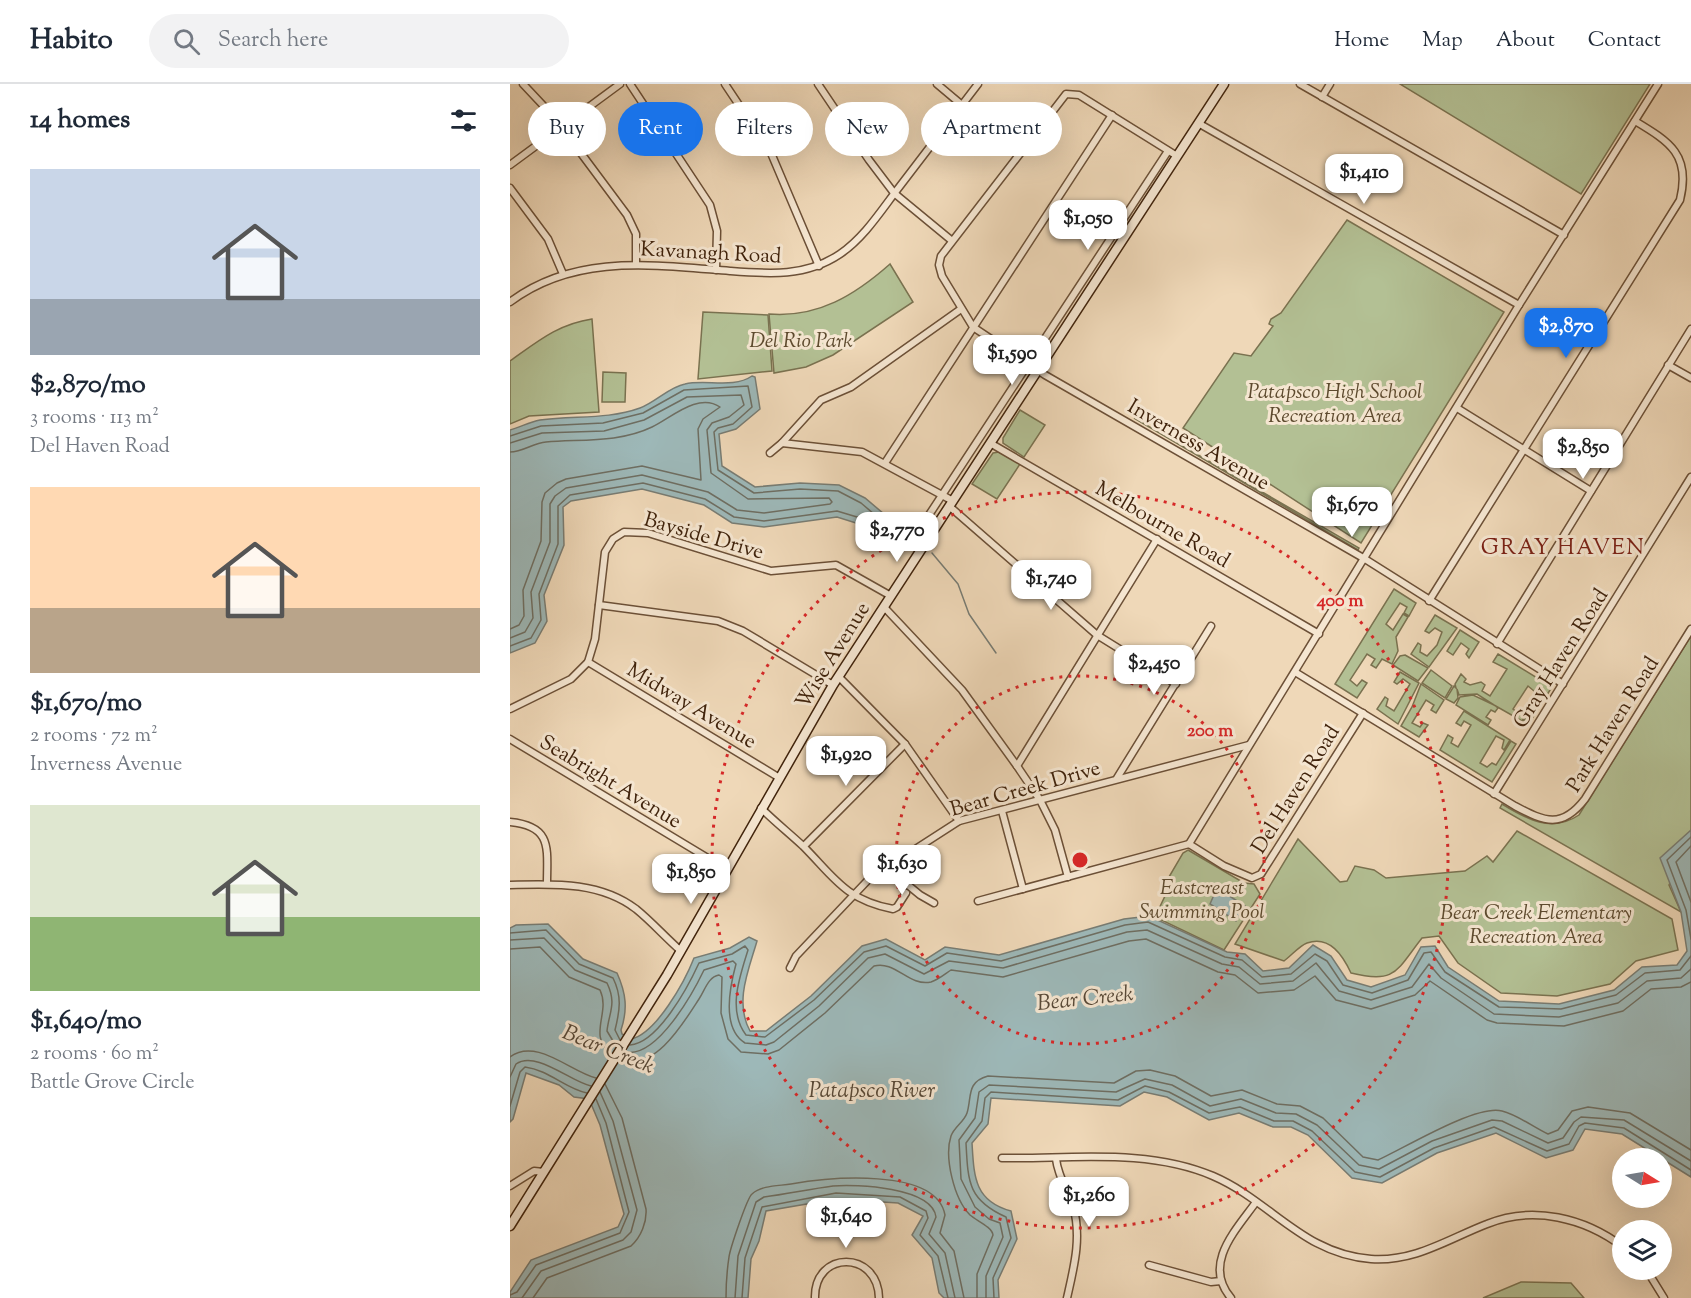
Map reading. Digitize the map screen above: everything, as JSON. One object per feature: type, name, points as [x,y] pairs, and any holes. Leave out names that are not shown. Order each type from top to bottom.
[{"type":"main road","name":"Wise Avenue","points":[[510,1226],[681,951],[760,808],[838,677],[1224,84]]},
{"type":"street","points":[[523,84],[539,102]]},
{"type":"street","points":[[595,102],[620,84]]},
{"type":"street","points":[[630,84],[710,205],[717,231],[716,270]]},
{"type":"street","points":[[725,84],[771,153],[819,266]]},
{"type":"street","points":[[818,84],[868,160],[894,193],[951,240]]},
{"type":"street","points":[[937,84],[958,102]]},
{"type":"street","name":"Kavanagh Road","points":[[964,102],[978,84]]},
{"type":"street","points":[[1300,84],[1564,235]]},
{"type":"street","points":[[1322,97],[1330,84]]},
{"type":"street","points":[[978,901],[1189,843],[1658,84]]},
{"type":"street","points":[[973,327],[939,269],[941,256],[951,240],[1066,94],[1079,94],[1177,156]]},
{"type":"street","points":[[885,463],[1112,115]]},
{"type":"street","points":[[1429,602],[1680,200],[1684,172],[1677,152],[1661,137],[1635,121]]},
{"type":"street","points":[[1198,123],[1519,306]]},
{"type":"street","points":[[927,518],[1168,151]]},
{"type":"street","points":[[510,165],[528,152]]},
{"type":"street","points":[[582,156],[631,223],[636,234],[636,264]]},
{"type":"street","name":"Kavanagh Road","points":[[510,302],[544,281],[563,273],[636,264],[782,274],[819,266],[855,241],[923,156]]},
{"type":"street","points":[[510,188],[548,239],[563,273]]},
{"type":"street","points":[[770,453],[821,400],[851,387],[961,309]]},
{"type":"street","name":"Inverness Avenue","points":[[973,327],[1038,370],[1365,560],[1563,684]]},
{"type":"street","points":[[1497,644],[1691,329]]},
{"type":"street","points":[[1668,365],[1691,378]]},
{"type":"street","points":[[1457,408],[1591,491]]},
{"type":"street","points":[[782,443],[852,450],[885,463],[942,494],[1097,636],[1176,684]]},
{"type":"street","name":"Melbourne Road","points":[[990,443],[1319,634]]},
{"type":"street","name":"Gray Haven Road","points":[[1494,794],[1691,477]]},
{"type":"street","name":"Bayside Drive","points":[[588,662],[594,647],[607,548],[620,534],[633,531],[771,571],[836,565],[891,596]]},
{"type":"street","points":[[1017,766],[1157,539]]},
{"type":"street","points":[[599,605],[702,617],[725,623],[833,685]]},
{"type":"street","points":[[884,607],[962,690],[1017,766],[1040,800],[1054,830],[1068,877]]},
{"type":"street","points":[[1118,778],[1211,626]]},
{"type":"street","name":"Park Haven Road","points":[[1494,794],[1547,820],[1561,819],[1575,811],[1604,771],[1691,629]]},
{"type":"street","points":[[510,709],[571,679],[588,662]]},
{"type":"street","name":"Midway Avenue","points":[[588,662],[778,777]]},
{"type":"street","points":[[1295,672],[1494,794]]},
{"type":"street","points":[[838,677],[906,744],[959,821]]},
{"type":"street","name":"Del Haven Road","points":[[1189,843],[1240,875],[1252,878],[1261,874],[1362,713]]},
{"type":"street","name":"Seabright Avenue","points":[[510,739],[726,870]]},
{"type":"street","points":[[804,846],[906,744]]},
{"type":"street","name":"Bear Creek Drive","points":[[790,968],[796,956],[853,894],[886,867],[959,821],[1250,744]]},
{"type":"street","points":[[760,808],[804,846],[830,878],[853,894],[892,909],[897,907],[906,893]]},
{"type":"street","points":[[1002,811],[1023,890]]},
{"type":"street","points":[[510,822],[529,825],[542,834],[546,847],[547,884]]},
{"type":"street","points":[[886,867],[920,895],[934,903]]},
{"type":"street","points":[[510,885],[577,886],[611,895],[635,909],[681,951]]},
{"type":"street","points":[[1002,1158],[1153,1160],[1212,1176],[1256,1202],[1313,1243],[1341,1255],[1360,1258],[1379,1259],[1416,1255],[1488,1223],[1524,1215],[1552,1216],[1580,1222],[1612,1239]]},
{"type":"street","points":[[1056,1159],[1057,1170],[1072,1204],[1077,1228],[1077,1253],[1067,1298]]},
{"type":"street","points":[[510,1186],[534,1171],[544,1172]]},
{"type":"street","points":[[1231,1298],[1221,1281],[1219,1265],[1223,1249],[1256,1202]]},
{"type":"street","points":[[815,1298],[816,1286],[824,1272],[835,1263],[849,1261],[869,1271],[876,1281],[879,1298]]},
{"type":"street","points":[[1149,1266],[1211,1282],[1221,1281]]},
{"type":"street","points":[[1653,1280],[1664,1298]]},
{"type":"green space","points":[[1400,84],[1650,84],[1581,194]]},
{"type":"green space","name":"Patapsco High School Recreation Area","points":[[1347,220],[1504,312],[1361,543],[1183,428],[1234,353],[1251,356],[1273,326],[1269,324],[1271,319],[1281,313]]},
{"type":"green space","name":"Del Rio Park","points":[[890,264],[913,302],[833,355],[806,367],[774,373],[769,314],[804,312],[835,302],[863,285]]},
{"type":"green space","points":[[703,312],[768,315],[772,371],[698,379]]},
{"type":"green space","points":[[592,319],[599,412],[529,416],[510,424],[510,361],[558,329]]},
{"type":"green space","points":[[603,372],[626,373],[625,402],[602,402]]},
{"type":"green space","points":[[1020,410],[1045,425],[1024,457],[1003,443],[1003,438]]},
{"type":"green space","points":[[1134,418],[1359,548],[1358,550]]},
{"type":"green space","points":[[999,452],[1020,464],[997,499],[972,484],[993,453]]},
{"type":"green space","points":[[1394,589],[1416,603],[1409,616],[1404,613],[1407,607],[1400,603],[1386,624],[1393,630],[1403,614],[1408,617],[1396,637],[1398,651],[1392,664],[1382,659],[1376,668],[1371,665],[1375,659],[1367,654],[1350,680],[1357,686],[1362,680],[1367,683],[1357,698],[1335,684]]},
{"type":"green space","points":[[1435,615],[1457,628],[1429,667],[1411,654],[1418,643],[1421,645],[1420,652],[1427,656],[1437,645],[1442,632],[1435,628],[1429,633],[1425,631]]},
{"type":"green space","points":[[1460,630],[1479,642],[1469,658],[1466,654],[1469,649],[1461,643],[1453,655],[1447,651]]},
{"type":"green space","points":[[1691,636],[1691,842],[1669,885],[1681,912],[1500,808],[1502,804],[1521,815],[1550,824],[1569,820],[1579,815]]},
{"type":"green space","points":[[1498,654],[1552,687],[1528,725],[1523,722],[1536,700],[1533,697],[1534,691],[1528,686],[1513,709],[1520,714],[1528,711],[1522,721],[1477,694],[1459,695],[1457,689],[1458,698],[1454,703],[1446,699],[1454,686],[1456,688],[1455,684],[1461,674],[1466,679],[1464,682],[1470,685],[1481,682],[1485,685],[1482,691],[1490,696],[1507,669],[1493,662]]},
{"type":"green space","points":[[1405,655],[1428,668],[1418,681],[1393,665],[1400,656]]},
{"type":"green space","points":[[1431,670],[1452,686],[1445,698],[1422,683]]},
{"type":"green space","points":[[1400,672],[1419,683],[1398,724],[1377,709],[1385,697],[1388,699],[1386,706],[1394,711],[1410,684],[1403,679],[1397,684],[1394,682]]},
{"type":"green space","points":[[1421,684],[1444,700],[1436,713],[1431,710],[1434,705],[1426,700],[1412,723],[1420,727],[1423,723],[1428,725],[1419,737],[1401,726]]},
{"type":"green space","points":[[1473,695],[1498,708],[1495,712],[1491,710],[1486,717],[1491,720],[1488,725],[1456,705],[1460,697]]},
{"type":"green space","points":[[1464,711],[1510,740],[1504,750],[1502,748],[1504,740],[1496,736],[1480,763],[1487,767],[1492,763],[1496,765],[1511,741],[1516,744],[1492,782],[1440,750],[1448,735],[1453,738],[1451,743],[1458,747],[1471,725],[1464,721],[1461,726],[1456,723]]},
{"type":"green space","name":"Bear Creek Elementary Recreation Area","points":[[1517,831],[1672,919],[1678,950],[1636,961],[1610,984],[1557,996],[1501,993],[1458,963],[1439,936],[1422,938],[1394,972],[1377,977],[1351,973],[1340,954],[1329,944],[1322,942],[1304,944],[1284,961],[1235,944],[1298,839],[1340,882],[1347,881],[1355,866],[1374,870],[1386,878],[1465,871],[1487,856],[1493,862]]},
{"type":"green space","name":"Eastcreast Swimming Pool","points":[[1188,850],[1244,883],[1254,884],[1260,894],[1224,950],[1155,917],[1165,896],[1166,882],[1183,853]]},
{"type":"green space","points":[[1521,1282],[1571,1283],[1584,1298],[1483,1298]]},
{"type":"water","points":[[755,377],[760,409],[736,429],[719,434],[722,466],[755,487],[800,483],[839,485],[865,498],[909,535],[904,541],[891,534],[837,517],[764,527],[732,523],[704,505],[642,489],[571,501],[563,507],[564,545],[544,595],[547,621],[535,643],[510,653],[510,430],[540,420],[628,412],[646,405],[679,386],[693,383],[736,382]]},
{"type":"water","name":"Patapsco River","points":[[1691,830],[1691,1177],[1672,1165],[1672,1148],[1644,1148],[1622,1134],[1585,1129],[1573,1150],[1546,1158],[1496,1133],[1437,1153],[1382,1183],[1352,1178],[1308,1135],[1291,1127],[1273,1127],[1239,1113],[1209,1120],[1167,1097],[1144,1092],[1120,1106],[991,1098],[988,1124],[972,1143],[978,1186],[990,1201],[1011,1211],[1017,1239],[998,1280],[999,1298],[944,1298],[939,1293],[932,1258],[912,1235],[923,1216],[898,1203],[836,1199],[766,1211],[759,1241],[751,1259],[748,1298],[510,1298],[510,1292],[531,1260],[618,1227],[624,1214],[600,1125],[589,1099],[574,1097],[559,1085],[526,1073],[513,1119],[510,1122],[510,928],[516,925],[548,924],[583,959],[617,973],[625,1001],[625,1015],[621,1030],[622,1034],[631,1039],[641,1035],[660,1017],[684,980],[694,958],[730,948],[749,937],[757,941],[744,986],[743,1009],[750,1031],[766,1031],[811,996],[862,946],[886,939],[925,960],[945,947],[999,955],[1124,919],[1149,916],[1227,952],[1245,954],[1263,971],[1289,968],[1313,945],[1331,956],[1347,980],[1371,987],[1405,975],[1421,947],[1435,946],[1448,967],[1499,1001],[1559,1004],[1614,990],[1642,967],[1677,965],[1687,951],[1681,912],[1660,858]]},
{"type":"water","points":[[1217,888],[1245,906],[1236,921],[1210,904]]},
{"type":"waterway","points":[[932,553],[958,584],[969,614],[996,653]]},
{"type":"district","name":"GRAY HAVEN","points":[[1563,546]]},
{"type":"water label","name":"Bear Creek","points":[[1085,997]]},
{"type":"water label","name":"Bear Creek","points":[[609,1048]]}]
